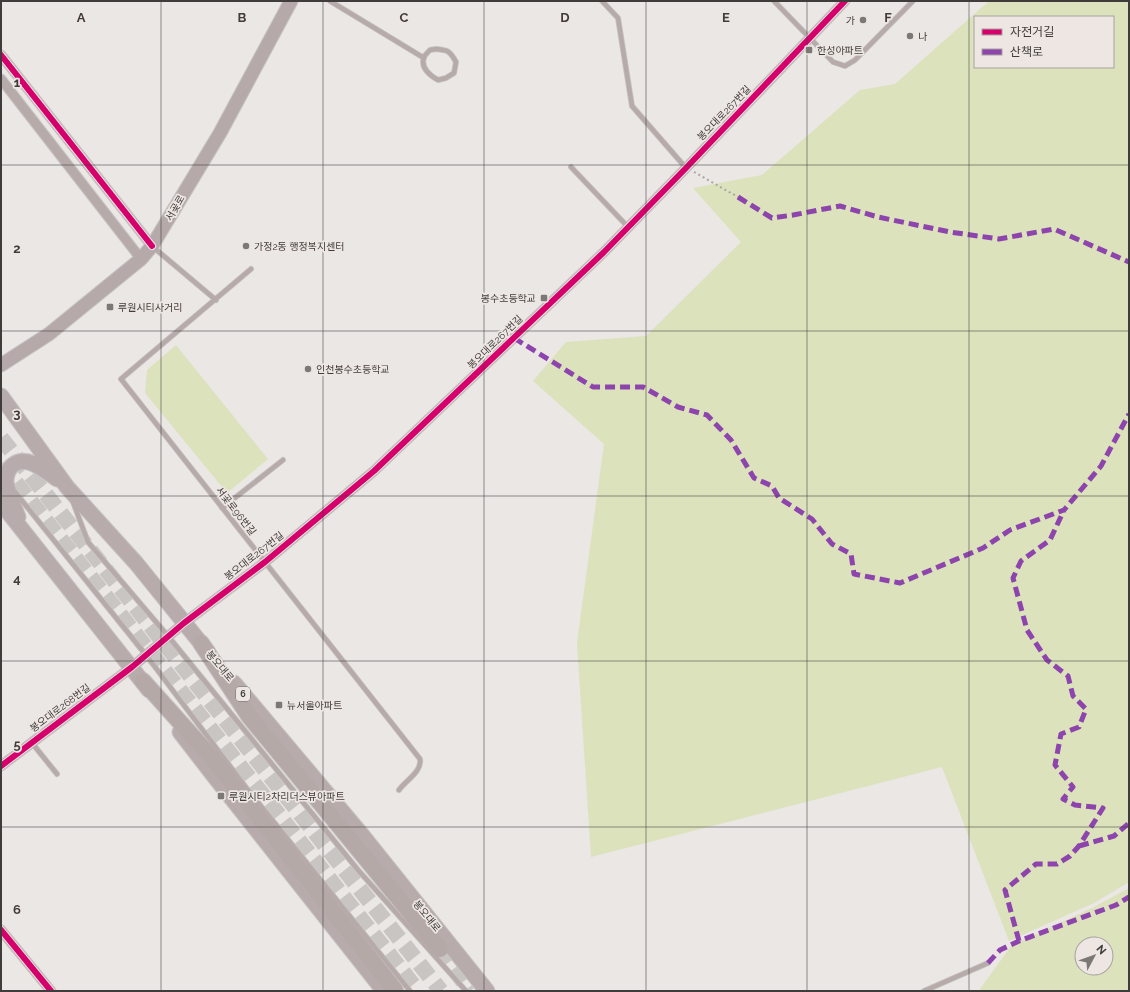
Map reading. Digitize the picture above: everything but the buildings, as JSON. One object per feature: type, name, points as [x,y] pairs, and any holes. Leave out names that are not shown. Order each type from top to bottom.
[{"type":"highway","points":[[201,643],[248,716],[440,949]]},
{"type":"highway","points":[[143,682],[214,760],[395,990]]},
{"type":"main road","name":"서곶로","points":[[1,365],[49,334],[141,259],[152,246],[220,133],[291,1]]},
{"type":"main road","name":"봉오대로","points":[[1,396],[67,487],[136,563],[184,623],[362,835],[487,991]]},
{"type":"main road","points":[[26,534],[12,502],[4,477],[9,469],[14,464],[26,461],[38,466],[67,487]]},
{"type":"main road","points":[[1,503],[132,666],[214,776],[384,991]]},
{"type":"street","name":"봉오대로267번길","points":[[132,666],[184,623],[265,562],[374,471],[628,227],[846,1]]},
{"type":"street","points":[[1,55],[152,246]]},
{"type":"street","points":[[1,79],[141,259]]},
{"type":"street","name":"봉오대로268번길","points":[[1,766],[132,666]]},
{"type":"street","points":[[1,930],[51,991]]},
{"type":"lane","points":[[330,1],[424,58]]},
{"type":"lane","points":[[602,1],[618,18],[632,106],[686,168]]},
{"type":"lane","points":[[774,1],[833,62],[845,66],[855,60],[913,1]]},
{"type":"lane","points":[[443,49],[451,52],[456,62],[454,73],[446,78],[438,80],[430,75],[424,66],[424,58],[430,50],[443,49]]},
{"type":"lane","points":[[571,167],[628,227]]},
{"type":"lane","points":[[152,246],[216,300]]},
{"type":"lane","name":"서곷로96번길","points":[[251,270],[121,379],[420,759],[421,764],[419,769],[404,782],[399,790]]},
{"type":"lane","points":[[222,508],[283,460]]},
{"type":"lane","points":[[4,477],[146,655],[248,790],[410,991]]},
{"type":"lane","points":[[67,487],[88,542],[168,636],[358,870],[466,991]]},
{"type":"lane","points":[[32,743],[58,774]]},
{"type":"lane","points":[[924,991],[988,963]]},
{"type":"path","points":[[686,168],[738,197]]},
{"type":"green space","points":[[989,1],[1129,1],[1129,882],[1094,903],[1009,941],[942,767],[591,857],[577,643],[604,444],[533,381],[566,342],[646,336],[741,242],[693,188],[762,175],[860,90],[895,84]]},
{"type":"green space","points":[[176,345],[268,459],[227,493],[145,393],[147,370]]},
{"type":"green space","points":[[1129,888],[1129,991],[981,991],[980,989],[1012,945],[1094,907]]},
{"type":"tunnel","points":[[1,438],[441,991]]},
{"type":"tunnel","points":[[1,464],[418,991]]},
{"type":"tunnel","points":[[440,949],[470,991]]},
{"type":"marked path","points":[[738,197],[772,218],[840,206],[878,217],[950,232],[999,239],[1054,229],[1129,262]]},
{"type":"marked path","points":[[514,338],[593,387],[643,387],[678,407],[707,415],[731,440],[754,478],[772,486],[779,498],[812,519],[832,544],[851,554],[854,574],[900,583],[983,548],[1010,530],[1064,510],[1101,466],[1129,414]]},
{"type":"marked path","points":[[1019,941],[1005,890],[1036,864],[1057,864],[1070,856],[1079,846],[1103,808],[1075,805],[1063,799],[1073,787],[1055,765],[1061,734],[1079,727],[1086,709],[1073,696],[1068,676],[1047,660],[1027,630],[1013,578],[1021,561],[1050,540],[1064,510]]},
{"type":"marked path","points":[[1079,846],[1114,836],[1129,823]]},
{"type":"marked path","points":[[988,963],[1000,950],[1019,941],[1116,905],[1129,897]]},
{"type":"cycle path","points":[[1,766],[132,667],[184,623],[265,562],[374,471],[604,252],[845,1]]},
{"type":"cycle path","points":[[1,55],[152,246]]},
{"type":"cycle path","points":[[1,930],[51,991]]},
{"type":"place","name":"가","points":[[863,20]]},
{"type":"place","name":"나","points":[[910,36]]},
{"type":"place","name":"한성아파트","points":[[809,50]]},
{"type":"place","name":"가정2동 행정복지센터","points":[[246,246]]},
{"type":"place","name":"봉수초등학교","points":[[544,298]]},
{"type":"place","name":"루원시티사거리","points":[[110,307]]},
{"type":"place","name":"인천봉수초등학교","points":[[308,369]]},
{"type":"place","name":"뉴서울아파트","points":[[279,705]]},
{"type":"place","name":"루원시티2차리더스뷰아파트","points":[[221,796]]}]
